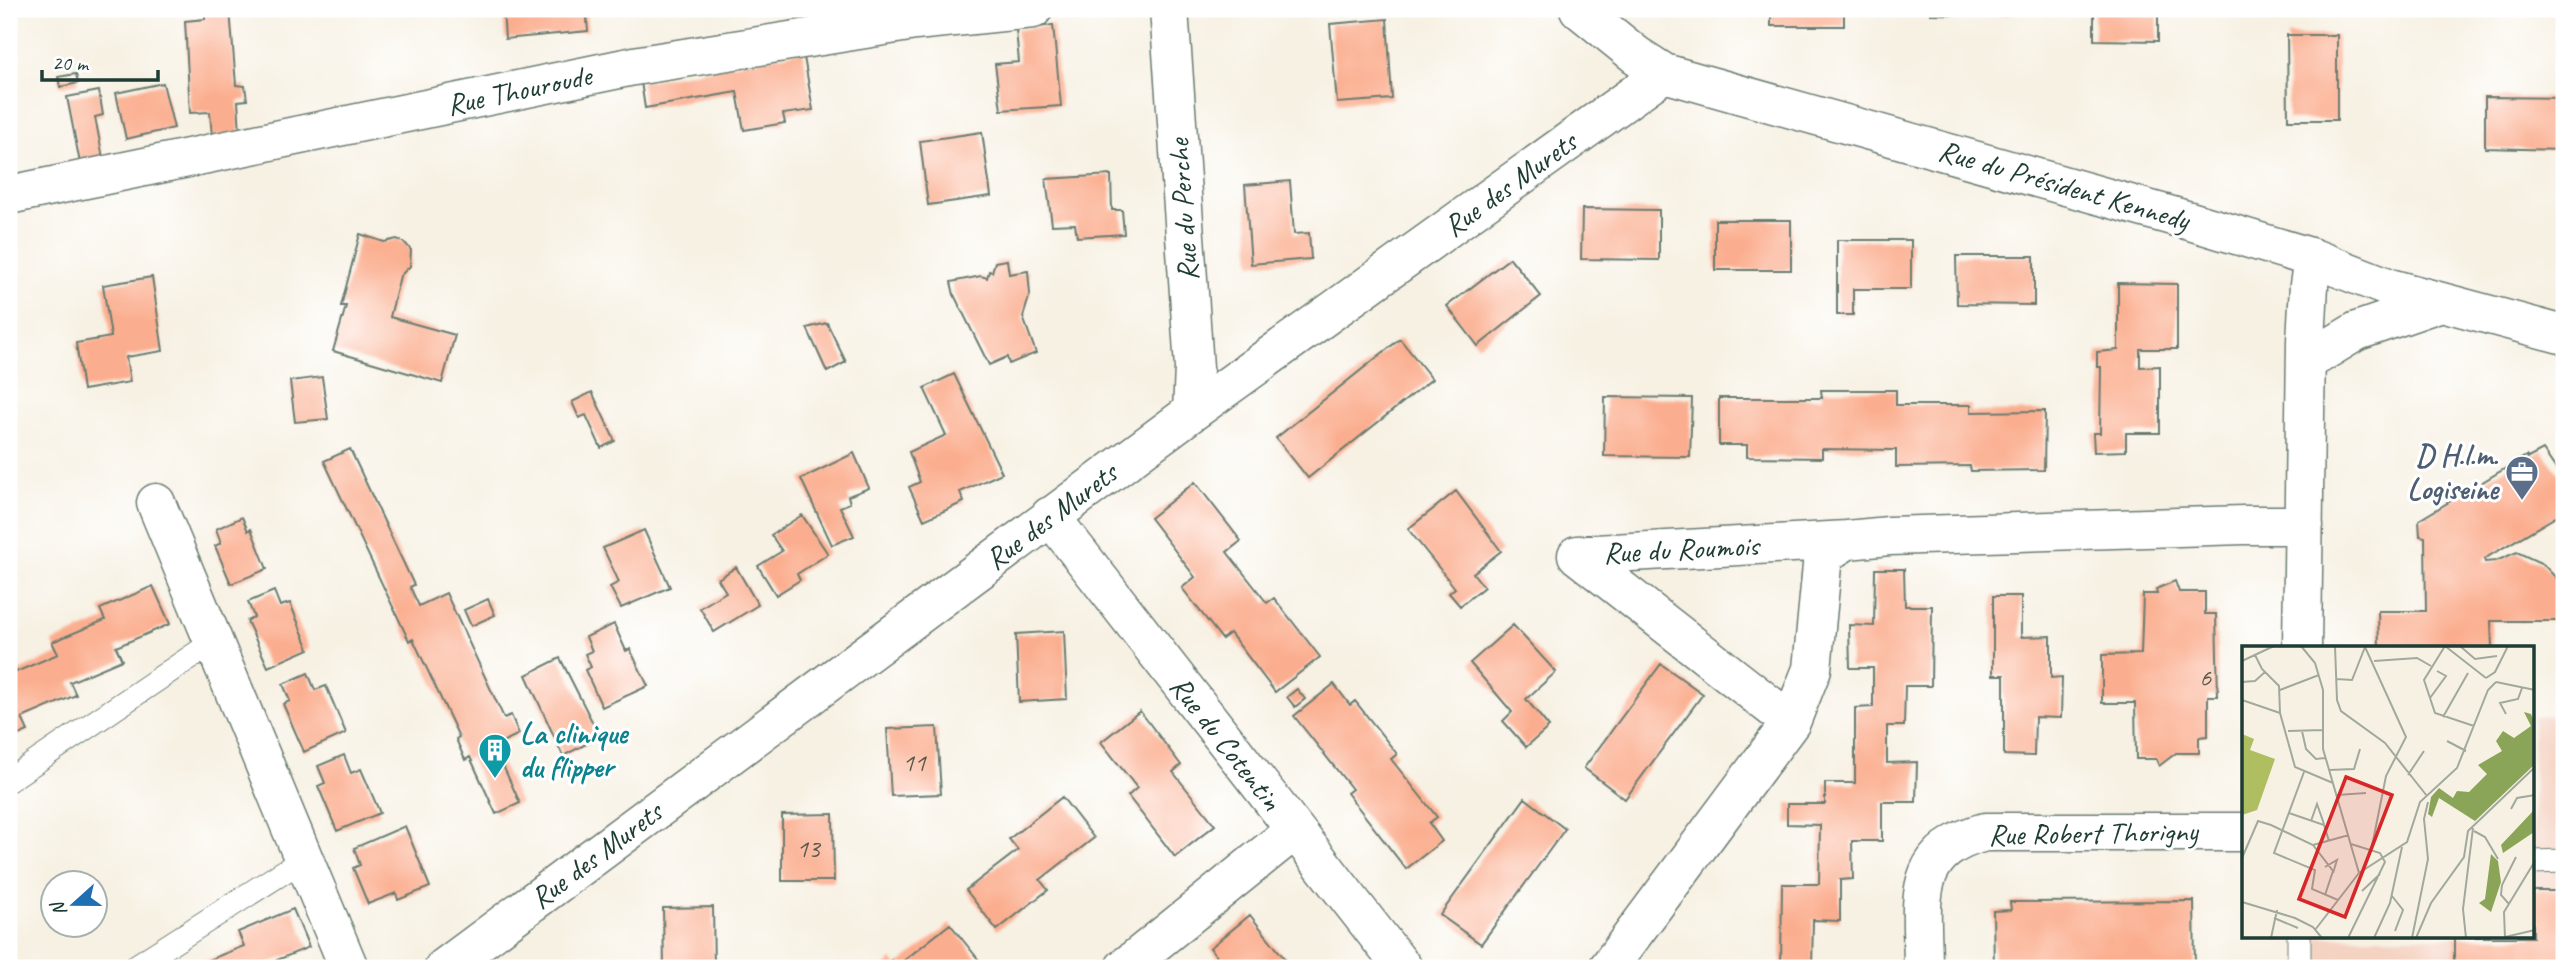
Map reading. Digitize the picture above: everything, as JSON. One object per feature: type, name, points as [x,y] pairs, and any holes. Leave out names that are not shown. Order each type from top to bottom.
[{"type":"street","name":"Rue Thouroude","points":[[9,195],[634,66],[915,22],[1032,9]]},
{"type":"street","name":"Rue du Perche","points":[[1169,9],[1194,368],[1192,412]]},
{"type":"street","name":"Rue du Président Kennedy","points":[[1579,9],[1636,55],[1664,73],[2190,221],[2313,258],[2390,288],[2564,335]]},
{"type":"street","name":"Rue des Murets","points":[[444,968],[1050,516],[1664,73]]},
{"type":"street","points":[[2302,646],[2306,362],[2309,285],[2313,258]]},
{"type":"street","points":[[2306,362],[2357,331],[2441,302]]},
{"type":"street","points":[[156,503],[349,968]]},
{"type":"street","name":"Rue du Cotentin","points":[[1050,516],[1403,968]]},
{"type":"street","name":"Rue du Roumois","points":[[1791,722],[1577,555],[1889,536],[2304,525]]},
{"type":"street","points":[[1608,968],[1791,722],[1812,669],[1823,555],[1847,540]]},
{"type":"street","points":[[1124,968],[1295,830]]},
{"type":"street","name":"Rue Robert Thorigny","points":[[1923,968],[1923,889],[1931,866],[1946,848],[1964,838],[1985,832],[2242,832]]},
{"type":"lane","points":[[9,779],[213,642]]},
{"type":"lane","points":[[133,968],[304,859]]},
{"type":"lane","points":[[2534,862],[2564,861]]},
{"type":"lane","points":[[2299,939],[2299,968]]},
{"type":"shaded area","points":[[2564,715],[2564,968],[2299,968],[2299,939],[2534,939],[2534,716]]},
{"type":"building","points":[[503,9],[586,9],[588,31],[505,39]]},
{"type":"building","points":[[1771,9],[1844,9],[1844,26],[1771,26]]},
{"type":"building","points":[[1930,9],[2009,9],[2009,15],[1930,14]]},
{"type":"building","points":[[2094,9],[2158,9],[2158,41],[2094,40]]},
{"type":"building","points":[[230,10],[236,85],[245,86],[247,100],[238,101],[240,133],[212,137],[210,112],[190,113],[185,21],[205,19],[205,12]]},
{"type":"building","points":[[1387,19],[1392,99],[1337,103],[1330,24]]},
{"type":"building","points":[[1053,25],[1061,106],[1001,110],[995,64],[1019,62],[1016,30]]},
{"type":"building","points":[[2287,35],[2337,35],[2337,120],[2288,120]]},
{"type":"building","points":[[803,51],[813,110],[783,114],[785,123],[744,130],[737,92],[645,108],[641,82]]},
{"type":"building","points":[[76,74],[78,83],[60,87],[58,77]]},
{"type":"building","points":[[163,83],[174,128],[126,139],[116,93]]},
{"type":"building","points":[[99,91],[103,115],[95,117],[103,158],[80,163],[67,97]]},
{"type":"building","points":[[2485,97],[2564,98],[2564,150],[2485,148]]},
{"type":"building","points":[[982,132],[991,196],[928,205],[920,141]]},
{"type":"building","points":[[1111,175],[1112,210],[1122,210],[1124,234],[1077,237],[1075,224],[1052,225],[1046,179]]},
{"type":"building","points":[[1290,181],[1294,234],[1309,233],[1311,259],[1251,264],[1245,185]]},
{"type":"building","points":[[1582,209],[1659,210],[1659,260],[1581,259]]},
{"type":"building","points":[[1715,220],[1791,220],[1791,270],[1715,270]]},
{"type":"building","points":[[360,234],[384,242],[397,239],[411,250],[410,266],[400,276],[390,317],[455,335],[442,383],[333,351],[346,306],[341,306]]},
{"type":"building","points":[[1837,240],[1911,240],[1911,289],[1853,289],[1853,315],[1837,315]]},
{"type":"building","points":[[1956,256],[2034,256],[2034,305],[1957,304]]},
{"type":"building","points":[[1510,258],[1541,296],[1478,346],[1447,306]]},
{"type":"building","points":[[1007,260],[1009,274],[1028,271],[1030,294],[1023,317],[1036,353],[1009,364],[1007,357],[989,365],[954,295],[951,282],[981,276],[987,278],[995,262]]},
{"type":"building","points":[[152,277],[163,351],[126,357],[130,382],[83,390],[76,343],[111,337],[103,285]]},
{"type":"building","points":[[2118,283],[2177,284],[2177,349],[2140,349],[2140,367],[2160,366],[2160,433],[2126,433],[2126,451],[2094,452],[2093,433],[2100,433],[2101,367],[2097,367],[2097,352],[2118,350]]},
{"type":"building","points":[[827,323],[846,362],[827,372],[807,328]]},
{"type":"building","points":[[1400,339],[1432,379],[1308,478],[1276,438]]},
{"type":"building","points":[[954,374],[1002,473],[960,492],[964,502],[924,520],[909,487],[920,482],[909,452],[946,435],[924,388]]},
{"type":"building","points":[[322,377],[328,419],[295,422],[290,381]]},
{"type":"building","points":[[1821,390],[1896,390],[1896,405],[1971,405],[1971,412],[2045,411],[2044,470],[1971,471],[1970,466],[1896,467],[1896,450],[1822,449],[1822,458],[1747,457],[1747,445],[1719,445],[1719,398],[1822,398]]},
{"type":"building","points":[[592,392],[615,441],[601,448],[586,415],[579,418],[572,402]]},
{"type":"building","points":[[1605,397],[1692,398],[1690,457],[1604,456]]},
{"type":"building","points":[[350,449],[414,585],[410,587],[419,606],[446,593],[504,718],[511,715],[519,734],[494,746],[520,803],[496,814],[470,757],[465,760],[456,739],[459,737],[413,639],[409,641],[324,461]]},
{"type":"building","points":[[2543,450],[2564,481],[2564,512],[2484,559],[2485,562],[2496,561],[2517,552],[2543,564],[2557,579],[2564,595],[2564,621],[2491,621],[2492,646],[2379,646],[2378,611],[2426,611],[2425,537],[2420,536],[2419,520],[2526,456],[2528,458]]},
{"type":"building","points":[[854,453],[869,488],[848,496],[850,503],[840,507],[854,536],[832,545],[801,479]]},
{"type":"building","points":[[1195,482],[1241,541],[1227,552],[1267,603],[1274,598],[1320,657],[1275,692],[1230,633],[1222,639],[1182,588],[1195,577],[1150,518]]},
{"type":"building","points":[[1456,491],[1501,551],[1473,573],[1484,587],[1460,606],[1449,593],[1455,588],[1408,529]]},
{"type":"building","points":[[802,515],[828,554],[797,574],[800,580],[776,595],[758,566],[782,551],[771,535]]},
{"type":"building","points":[[242,517],[248,531],[251,529],[267,569],[231,584],[215,546],[221,543],[216,529]]},
{"type":"building","points":[[644,530],[670,587],[621,608],[610,587],[619,582],[603,548]]},
{"type":"building","points":[[736,567],[758,605],[714,632],[700,608],[726,592],[718,579]]},
{"type":"building","points":[[1875,569],[1904,569],[1905,606],[1932,606],[1931,686],[1905,686],[1904,726],[1887,726],[1887,763],[1917,762],[1916,802],[1882,802],[1882,841],[1852,841],[1853,879],[1840,880],[1840,921],[1813,920],[1812,968],[1781,968],[1782,884],[1819,884],[1820,825],[1787,824],[1787,804],[1825,804],[1825,783],[1855,783],[1855,708],[1873,707],[1873,668],[1850,668],[1849,625],[1874,626]]},
{"type":"building","points":[[2175,581],[2179,592],[2205,592],[2205,614],[2216,614],[2218,696],[2208,696],[2208,736],[2199,737],[2199,753],[2176,753],[2159,766],[2156,759],[2136,759],[2135,703],[2102,703],[2102,655],[2141,654],[2143,594],[2157,594],[2156,589]]},
{"type":"building","points":[[153,586],[170,624],[116,647],[122,660],[70,682],[76,695],[22,718],[28,731],[9,739],[9,675],[58,654],[52,642],[105,620],[100,609]]},
{"type":"building","points":[[274,591],[280,606],[290,603],[309,649],[268,667],[247,621],[254,617],[248,602]]},
{"type":"building","points":[[1993,596],[2021,596],[2021,637],[2051,636],[2051,678],[2062,677],[2061,718],[2035,717],[2034,756],[2004,755],[2004,675],[1993,675]]},
{"type":"building","points":[[488,599],[495,615],[471,626],[464,610]]},
{"type":"building","points":[[614,624],[626,651],[630,649],[648,686],[602,707],[585,670],[591,667],[585,654],[592,651],[586,637]]},
{"type":"building","points":[[1513,625],[1556,672],[1526,699],[1549,727],[1526,747],[1503,721],[1512,712],[1470,663]]},
{"type":"building","points":[[1064,631],[1067,699],[1019,702],[1016,634]]},
{"type":"building","points":[[560,658],[600,737],[563,756],[526,675]]},
{"type":"building","points":[[1661,664],[1703,694],[1625,799],[1584,768]]},
{"type":"building","points":[[308,673],[315,690],[326,686],[346,733],[304,752],[283,704],[290,701],[283,684]]},
{"type":"building","points":[[1334,684],[1350,705],[1355,701],[1397,754],[1391,759],[1437,817],[1429,823],[1442,841],[1406,869],[1347,793],[1352,789],[1294,716]]},
{"type":"building","points":[[1297,689],[1305,699],[1295,707],[1287,697]]},
{"type":"building","points":[[1140,711],[1181,765],[1173,772],[1215,825],[1175,857],[1128,796],[1137,788],[1101,742]]},
{"type":"building","points":[[937,727],[941,794],[891,796],[887,729]]},
{"type":"building","points":[[344,755],[351,773],[361,769],[380,813],[337,831],[318,786],[325,783],[318,766]]},
{"type":"building","points":[[1062,797],[1094,838],[1040,880],[1048,890],[997,930],[966,890],[1018,850],[1009,839]]},
{"type":"building","points":[[1525,798],[1565,829],[1481,944],[1440,915]]},
{"type":"building","points":[[833,814],[834,881],[782,881],[782,815]]},
{"type":"building","points":[[405,826],[430,887],[398,900],[396,893],[368,904],[353,868],[360,865],[354,848]]},
{"type":"building","points":[[2534,891],[2564,891],[2564,968],[2454,968],[2454,939],[2534,939]]},
{"type":"building","points":[[2194,901],[2195,968],[1994,968],[1993,911],[2011,910],[2010,902]]},
{"type":"building","points":[[713,907],[714,968],[664,968],[663,908]]},
{"type":"building","points":[[293,909],[309,947],[258,968],[188,968],[244,946],[238,932]]},
{"type":"building","points":[[1250,915],[1292,968],[1226,968],[1210,948]]},
{"type":"building","points":[[950,924],[982,964],[977,968],[882,968],[892,960],[897,966]]},
{"type":"place","name":"D H.l.m. Logiseine","points":[[2522,502]]},
{"type":"place","name":"La clinique du flipper","points":[[495,780]]}]
